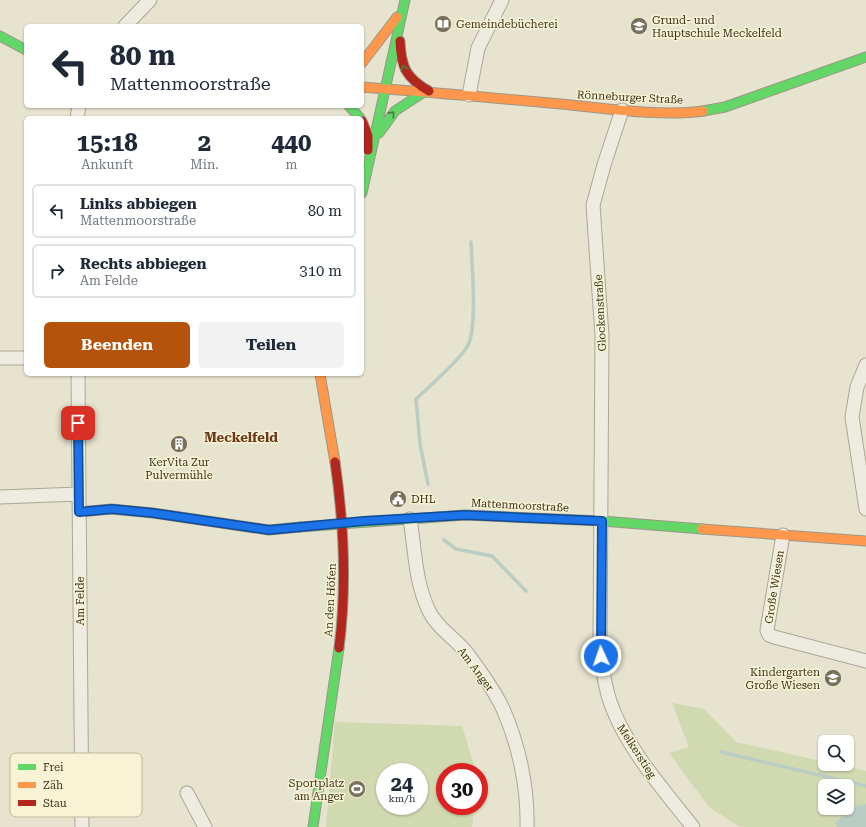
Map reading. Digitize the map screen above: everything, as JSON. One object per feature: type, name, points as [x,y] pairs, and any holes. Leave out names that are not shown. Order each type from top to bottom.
[{"type":"street","points":[[127,24],[150,0]]},
{"type":"street","points":[[469,95],[478,48],[502,0]]},
{"type":"street","points":[[364,185],[404,4]]},
{"type":"street","points":[[364,60],[404,4]]},
{"type":"street","points":[[372,147],[387,120],[395,111],[428,92],[408,78],[405,72],[400,56],[399,27]]},
{"type":"street","points":[[0,36],[24,49]]},
{"type":"street","name":"Rönneburger Straße","points":[[364,87],[469,95],[622,110],[674,112],[700,111],[726,107],[866,57]]},
{"type":"street","points":[[351,108],[358,116]]},
{"type":"street","name":"Glockenstraße","points":[[602,521],[602,336],[593,205],[622,110]]},
{"type":"street","points":[[364,126],[368,136],[369,164]]},
{"type":"street","points":[[0,358],[24,358]]},
{"type":"street","points":[[866,365],[857,387],[852,417],[866,509]]},
{"type":"street","name":"Am Felde","points":[[78,376],[81,753]]},
{"type":"street","name":"An den Höfen","points":[[313,827],[328,714],[339,651],[344,581],[344,544],[342,522],[320,376]]},
{"type":"street","points":[[0,497],[79,494]]},
{"type":"street","name":"Mattenmoorstraße","points":[[79,512],[112,509],[153,513],[269,530],[342,522],[465,515],[602,521],[866,540]]},
{"type":"street","name":"Am Anger","points":[[410,519],[420,588],[430,612],[443,630],[464,650],[486,678],[503,709],[524,777],[527,827]]},
{"type":"street","name":"Melkerstieg","points":[[602,521],[600,641],[602,669],[608,696],[619,724],[650,772],[692,827]]},
{"type":"street","name":"Große Wiesen","points":[[783,535],[767,630],[769,635],[866,661]]},
{"type":"street","points":[[187,794],[205,827]]},
{"type":"street","name":"Am Felde","points":[[82,817],[82,827]]},
{"type":"green space","points":[[672,703],[704,709],[736,742],[818,760],[818,771],[854,771],[854,768],[866,771],[866,827],[740,827],[709,807],[669,753],[689,747]]},
{"type":"green space","name":"Sportplatz am Anger","points":[[335,722],[462,726],[473,763],[436,763],[436,815],[473,815],[472,827],[326,827]]},
{"type":"shaded area","points":[[866,804],[866,827],[837,827],[835,822],[844,815],[854,815],[854,808]]},
{"type":"waterway","points":[[428,484],[420,444],[416,399],[461,355],[469,343],[473,321],[471,242]]},
{"type":"waterway","points":[[444,540],[456,549],[492,556],[526,591]]},
{"type":"waterway","points":[[721,752],[866,786]]},
{"type":"traffic: fast","points":[[364,184],[405,0]]},
{"type":"traffic: fast","points":[[0,36],[24,49]]},
{"type":"traffic: fast","points":[[703,111],[725,107],[866,57]]},
{"type":"traffic: fast","points":[[379,133],[395,111],[424,92]]},
{"type":"traffic: fast","points":[[351,108],[358,116]]},
{"type":"traffic: fast","points":[[300,527],[465,515],[602,521],[702,529]]},
{"type":"traffic: fast","points":[[313,827],[339,648]]},
{"type":"traffic: slow","points":[[364,60],[397,17]]},
{"type":"traffic: slow","points":[[364,87],[632,111],[669,113],[703,111]]},
{"type":"traffic: slow","points":[[320,376],[335,462]]},
{"type":"traffic: slow","points":[[79,512],[111,509],[153,513],[269,530],[300,527]]},
{"type":"traffic: slow","points":[[702,529],[866,541]]},
{"type":"traffic: jam","points":[[400,41],[402,58],[406,71],[415,81],[429,91]]},
{"type":"traffic: jam","points":[[364,126],[368,136],[368,150]]},
{"type":"traffic: jam","points":[[335,462],[341,508],[344,578],[339,648]]},
{"type":"place","name":"Gemeindebücherei","points":[[443,24]]},
{"type":"place","name":"Grund- und Hauptschule Meckelfeld","points":[[639,26]]},
{"type":"place","name":"KerVita Zur Pulvermühle","points":[[179,444]]},
{"type":"place","name":"DHL","points":[[398,499]]},
{"type":"place","name":"Kindergarten Große Wiesen","points":[[833,678]]},
{"type":"place","name":"Sportplatz am Anger","points":[[357,789]]},
{"type":"district","name":"Meckelfeld","points":[[241,437]]},
{"type":"route","points":[[78,423],[79,512],[112,509],[153,513],[269,530],[342,522],[465,515],[602,521],[601,656]]}]
